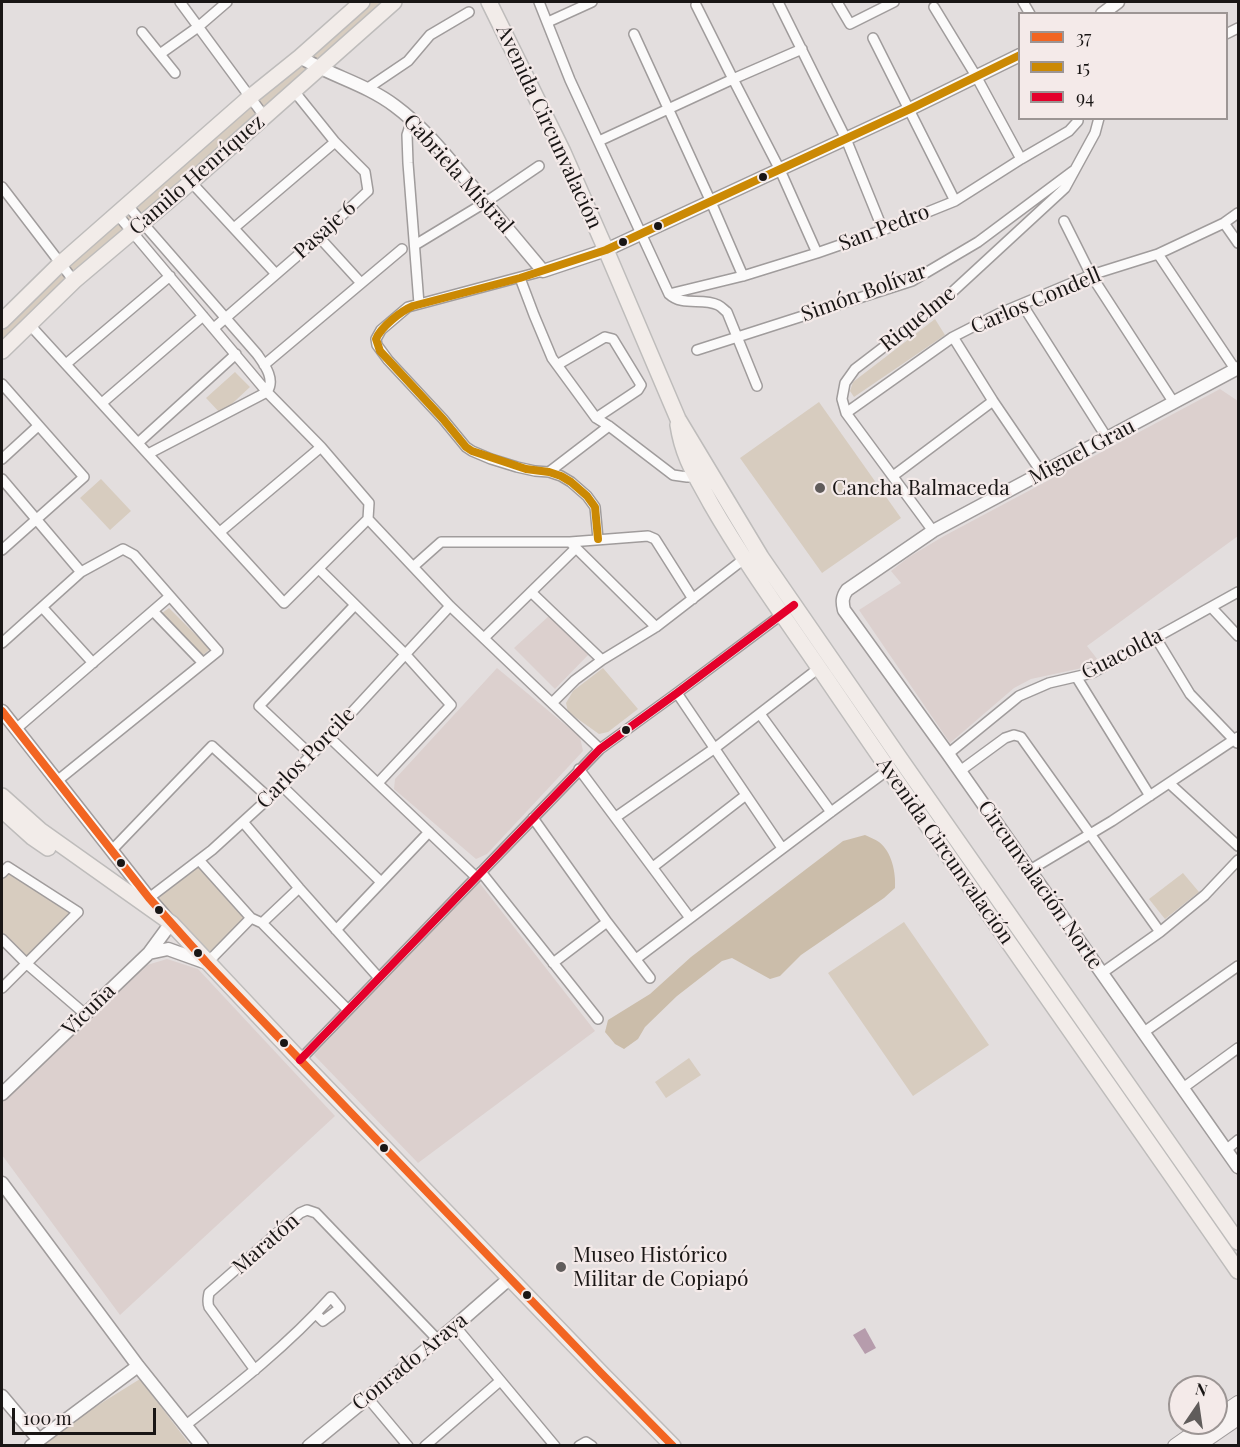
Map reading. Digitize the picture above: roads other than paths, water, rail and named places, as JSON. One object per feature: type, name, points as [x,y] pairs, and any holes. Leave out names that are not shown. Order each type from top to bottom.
[{"type":"main road","name":"Camilo Henríquez","points":[[2,321],[60,264],[362,2]]},
{"type":"main road","name":"Camilo Henríquez","points":[[2,351],[74,281],[191,182],[394,2]]},
{"type":"main road","name":"Avenida Circunvalación","points":[[489,2],[562,152],[678,418],[749,538],[819,668],[1239,1271]]},
{"type":"main road","name":"Avenida Circunvalación","points":[[678,418],[683,448],[695,477],[744,559],[788,610],[901,760],[1239,1242]]},
{"type":"main road","points":[[2,796],[40,830],[171,923],[300,1060],[673,1446]]},
{"type":"main road","points":[[2,810],[32,837],[98,880],[171,923]]},
{"type":"main road","points":[[1197,1446],[1239,1418]]},
{"type":"main road","points":[[1175,1446],[1191,1435]]},
{"type":"street","points":[[180,2],[264,116]]},
{"type":"street","points":[[160,54],[198,27],[227,2]]},
{"type":"street","points":[[538,2],[570,80],[669,294],[674,299],[718,305],[726,312],[757,386]]},
{"type":"street","points":[[548,22],[592,2]]},
{"type":"street","points":[[778,2],[846,139],[883,230]]},
{"type":"street","points":[[837,2],[850,24],[894,2]]},
{"type":"street","points":[[1105,12],[1118,4]]},
{"type":"street","points":[[696,5],[780,170],[816,253]]},
{"type":"street","points":[[934,7],[976,76],[1021,159]]},
{"type":"street","points":[[368,88],[408,62],[430,35],[469,12]]},
{"type":"street","points":[[142,32],[175,73]]},
{"type":"street","points":[[634,34],[743,276]]},
{"type":"street","points":[[873,38],[955,201]]},
{"type":"street","points":[[599,141],[802,49]]},
{"type":"street","points":[[598,539],[595,507],[592,501],[571,482],[549,472],[517,467],[491,459],[466,447],[377,345],[376,339],[381,330],[408,308],[419,304],[520,278],[606,250],[910,109],[1018,56]]},
{"type":"street","name":"Gabriela Mistral","points":[[300,57],[318,68],[368,88],[412,120],[434,141],[543,271]]},
{"type":"street","name":"Pasaje 6","points":[[213,328],[320,237],[368,191],[365,171],[335,142],[294,91]]},
{"type":"street","points":[[412,120],[407,142],[419,304]]},
{"type":"street","name":"San Pedro","points":[[669,294],[743,276],[816,253],[883,230],[955,201],[1069,132],[1078,120]]},
{"type":"street","name":"Riquelme","points":[[846,412],[842,399],[845,383],[855,369],[936,307],[1065,188],[1095,133],[1098,120]]},
{"type":"street","points":[[234,228],[335,142]]},
{"type":"street","points":[[415,245],[486,202],[539,166]]},
{"type":"street","name":"Simón Bolívar","points":[[697,350],[912,281],[978,242],[1076,168]]},
{"type":"street","points":[[191,182],[276,274]]},
{"type":"street","points":[[2,187],[74,281]]},
{"type":"street","points":[[122,210],[226,317],[257,354],[264,365],[271,385],[267,392],[148,454]]},
{"type":"street","points":[[29,324],[284,603],[368,519],[369,503],[321,447],[267,392],[213,328],[170,276],[122,210]]},
{"type":"street","name":"Carlos Condell","points":[[846,412],[953,337],[1022,304],[1091,275],[1158,254],[1224,223],[1239,213]]},
{"type":"street","points":[[1064,221],[1091,275],[1174,403]]},
{"type":"street","points":[[1224,223],[1239,243]]},
{"type":"street","points":[[320,237],[361,283]]},
{"type":"street","points":[[264,365],[402,249]]},
{"type":"street","points":[[1158,254],[1237,369]]},
{"type":"street","points":[[66,364],[170,276]]},
{"type":"street","points":[[520,278],[552,358],[596,418],[673,475],[695,477]]},
{"type":"street","points":[[1022,304],[1107,438]]},
{"type":"street","points":[[102,403],[203,316]]},
{"type":"street","points":[[557,364],[605,337],[614,339],[641,385],[638,390],[596,418]]},
{"type":"street","points":[[953,337],[1042,473]]},
{"type":"street","points":[[138,443],[236,354]]},
{"type":"street","name":"Miguel Grau","points":[[842,602],[847,590],[933,531],[1237,369]]},
{"type":"street","points":[[2,384],[84,477],[2,550]]},
{"type":"street","points":[[892,476],[993,401]]},
{"type":"street","points":[[846,412],[933,531]]},
{"type":"street","points":[[2,459],[38,426]]},
{"type":"street","points":[[549,472],[609,426]]},
{"type":"street","points":[[219,532],[321,447]]},
{"type":"street","points":[[2,479],[81,572]]},
{"type":"street","points":[[368,519],[450,606],[600,749]]},
{"type":"street","points":[[414,566],[441,542],[573,545],[598,539],[651,536],[693,599]]},
{"type":"street","points":[[484,638],[531,592],[573,545]]},
{"type":"street","points":[[573,545],[656,627]]},
{"type":"street","points":[[2,643],[81,572],[123,549],[134,555],[218,651],[57,781]]},
{"type":"street","points":[[552,703],[575,680],[602,660],[656,627],[744,559]]},
{"type":"street","points":[[319,569],[406,655],[451,705],[378,783]]},
{"type":"street","points":[[531,592],[602,660]]},
{"type":"street","name":"Guacolda","points":[[948,753],[1019,696],[1049,683],[1092,673],[1239,592]]},
{"type":"street","points":[[16,729],[170,597]]},
{"type":"street","name":"Circunvalación Norte","points":[[842,602],[844,610],[948,753],[1239,1167]]},
{"type":"street","points":[[311,755],[259,706],[356,605]]},
{"type":"street","name":"Carlos Porcile","points":[[149,898],[212,850],[269,798],[329,737],[450,606]]},
{"type":"street","points":[[42,607],[93,663]]},
{"type":"street","points":[[1211,608],[1239,636]]},
{"type":"street","points":[[300,1060],[600,749],[788,610]]},
{"type":"street","points":[[153,611],[203,663]]},
{"type":"street","points":[[1029,870],[1237,741],[1190,694],[1156,638]]},
{"type":"street","points":[[616,817],[715,748],[819,668]]},
{"type":"street","points":[[1077,678],[1150,796]]},
{"type":"street","points":[[677,693],[782,848]]},
{"type":"street","points":[[2,711],[171,923]]},
{"type":"street","points":[[760,714],[831,812]]},
{"type":"street","points":[[960,771],[1005,738],[1014,735],[1021,737],[1160,932]]},
{"type":"street","points":[[329,737],[429,832],[478,874],[598,1019]]},
{"type":"street","points":[[112,850],[212,746],[269,798]]},
{"type":"street","points":[[579,769],[690,918]]},
{"type":"street","points":[[636,959],[888,770]]},
{"type":"street","points":[[1169,783],[1239,846]]},
{"type":"street","points":[[281,785],[381,882]]},
{"type":"street","points":[[653,867],[746,795]]},
{"type":"street","points":[[533,818],[650,978]]},
{"type":"street","points":[[243,822],[379,978]]},
{"type":"street","points":[[336,930],[429,832]]},
{"type":"street","points":[[199,860],[251,918],[262,923],[348,1011]]},
{"type":"street","points":[[1102,973],[1160,932],[1205,895],[1239,860]]},
{"type":"street","points":[[2,988],[78,912],[5,870]]},
{"type":"street","points":[[262,923],[299,888]]},
{"type":"street","points":[[149,953],[168,949],[207,963],[251,918]]},
{"type":"street","points":[[553,963],[607,922]]},
{"type":"street","name":"Vicuña","points":[[2,1094],[149,953],[171,923]]},
{"type":"street","points":[[2,939],[85,1014]]},
{"type":"street","points":[[1144,1032],[1239,966]]},
{"type":"street","points":[[1183,1088],[1239,1048]]},
{"type":"street","points":[[1226,1150],[1239,1140]]},
{"type":"street","points":[[2,1183],[138,1366],[202,1446]]},
{"type":"street","name":"Maratón","points":[[255,1370],[209,1307],[207,1301],[209,1293],[305,1210],[316,1213],[438,1340]]},
{"type":"street","name":"Conrado Araya","points":[[317,1443],[368,1397],[510,1278]]},
{"type":"street","points":[[186,1425],[255,1370],[316,1314]]},
{"type":"street","points":[[454,1326],[555,1446]]},
{"type":"street","points":[[2,1396],[35,1443],[138,1366]]},
{"type":"street","points":[[425,1446],[500,1381]]},
{"type":"street","points":[[368,1397],[408,1446]]},
{"type":"place","name":"Cancha Balmaceda","points":[[820,488]]},
{"type":"place","name":"Museo Histórico Militar de Copiapó","points":[[561,1267]]}]
